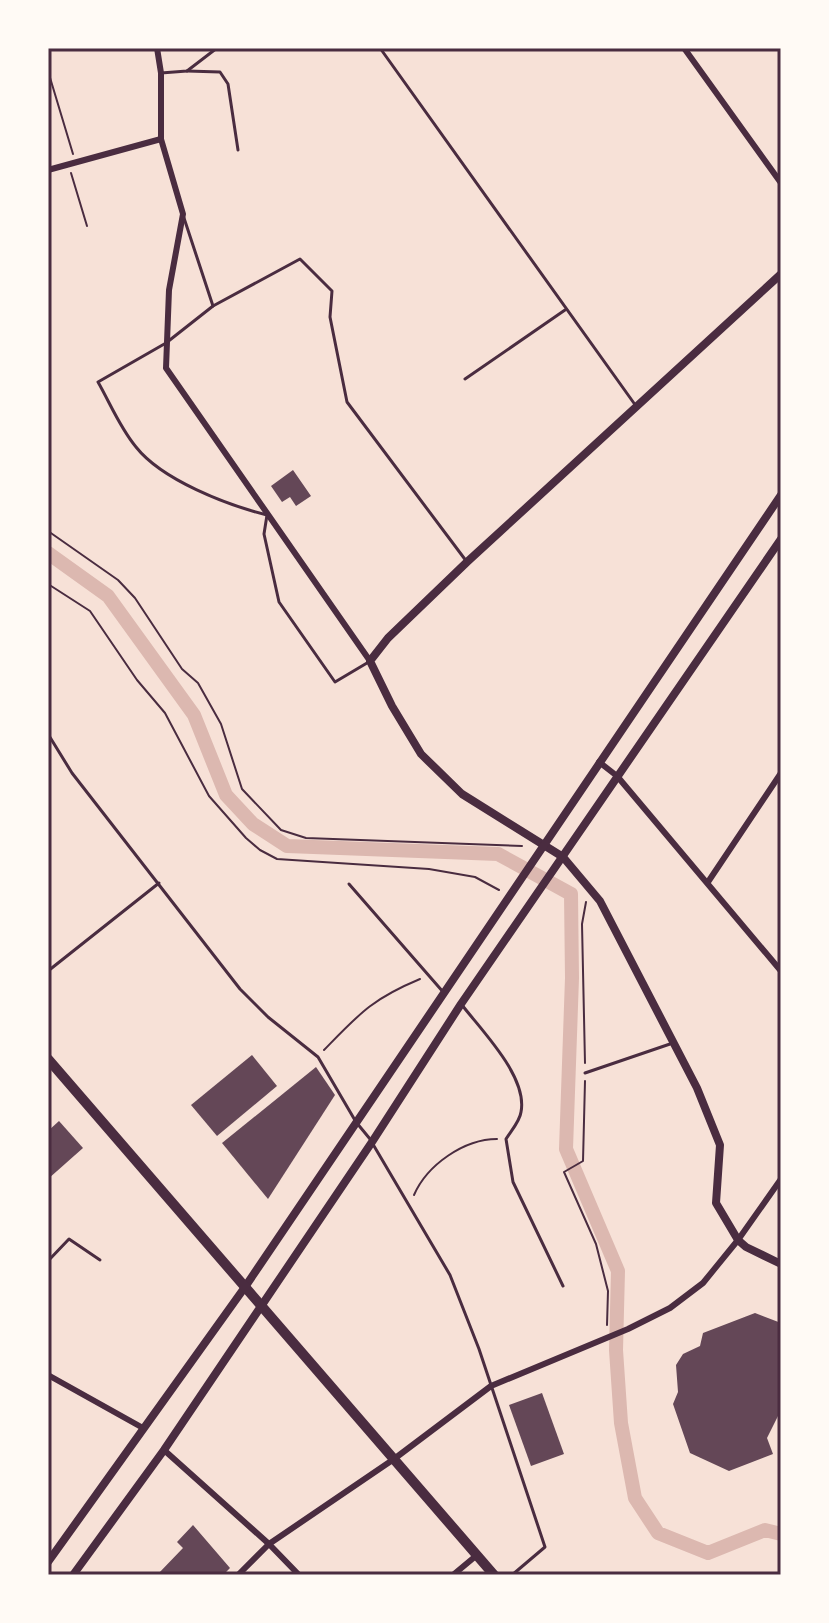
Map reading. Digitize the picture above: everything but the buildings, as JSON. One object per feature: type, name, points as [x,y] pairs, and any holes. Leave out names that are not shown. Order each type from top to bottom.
[{"type":"main road","points":[[48,1059],[494,1575]]},
{"type":"street","points":[[157,48],[161,73],[161,139],[183,214],[169,290],[166,368],[370,661],[380,685],[421,754],[462,794],[563,857],[600,901],[697,1088],[720,1145],[716,1203],[738,1240],[781,1264]]},
{"type":"street","points":[[684,48],[781,183]]},
{"type":"street","points":[[48,170],[161,139]]},
{"type":"street","points":[[370,661],[388,638],[467,562],[781,274]]},
{"type":"street","points":[[48,1562],[245,1287],[781,495]]},
{"type":"street","points":[[73,1575],[164,1450],[372,1142],[461,1004],[780,542]]},
{"type":"street","points":[[599,762],[617,776],[781,971]]},
{"type":"street","points":[[708,882],[781,773]]},
{"type":"street","points":[[774,784],[781,791]]},
{"type":"street","points":[[238,1575],[269,1544],[394,1459],[491,1386],[628,1329],[670,1308],[703,1283],[781,1179]]},
{"type":"street","points":[[48,1375],[143,1428]]},
{"type":"street","points":[[164,1450],[299,1575]]},
{"type":"street","points":[[453,1575],[477,1555]]},
{"type":"lane","points":[[187,71],[217,48]]},
{"type":"lane","points":[[380,48],[636,406]]},
{"type":"lane","points":[[161,73],[220,72],[228,84],[238,150]]},
{"type":"lane","points":[[183,214],[213,306]]},
{"type":"lane","points":[[370,661],[335,682],[279,602],[264,534],[267,515],[234,507],[153,466],[134,445],[98,382],[166,343],[213,306],[300,259],[332,291],[330,317],[347,402],[467,562]]},
{"type":"lane","points":[[465,379],[565,310]]},
{"type":"lane","points":[[48,734],[72,773],[240,989],[268,1017],[318,1057],[410,1204],[450,1275],[545,1547],[512,1575]]},
{"type":"lane","points":[[48,971],[159,883]]},
{"type":"lane","points":[[349,884],[444,993]]},
{"type":"lane","points":[[461,1004],[512,1071],[520,1090],[521,1114],[506,1139],[513,1182],[563,1286]]},
{"type":"lane","points":[[585,1073],[674,1043]]},
{"type":"lane","points":[[48,1261],[69,1239],[100,1260]]},
{"type":"path","points":[[48,71],[87,226]]},
{"type":"path","points":[[48,531],[118,580],[135,598],[182,669],[198,683],[221,724],[242,789],[281,830],[306,838],[544,847]]},
{"type":"path","points":[[48,584],[90,611],[137,680],[165,713],[209,796],[260,850],[277,859],[429,869],[475,877],[510,897]]},
{"type":"path","points":[[588,887],[582,924],[583,1161],[564,1172],[596,1244],[608,1291],[606,1338]]},
{"type":"path","points":[[318,1057],[366,1006],[388,992],[429,975]]},
{"type":"path","points":[[410,1204],[419,1183],[449,1155],[481,1139],[506,1139]]},
{"type":"waterway","points":[[48,553],[108,596],[194,715],[226,795],[253,824],[287,846],[498,854],[571,894],[572,978],[566,1149],[618,1271],[616,1350],[621,1423],[635,1498],[658,1533],[708,1553],[765,1530],[781,1534]]}]
